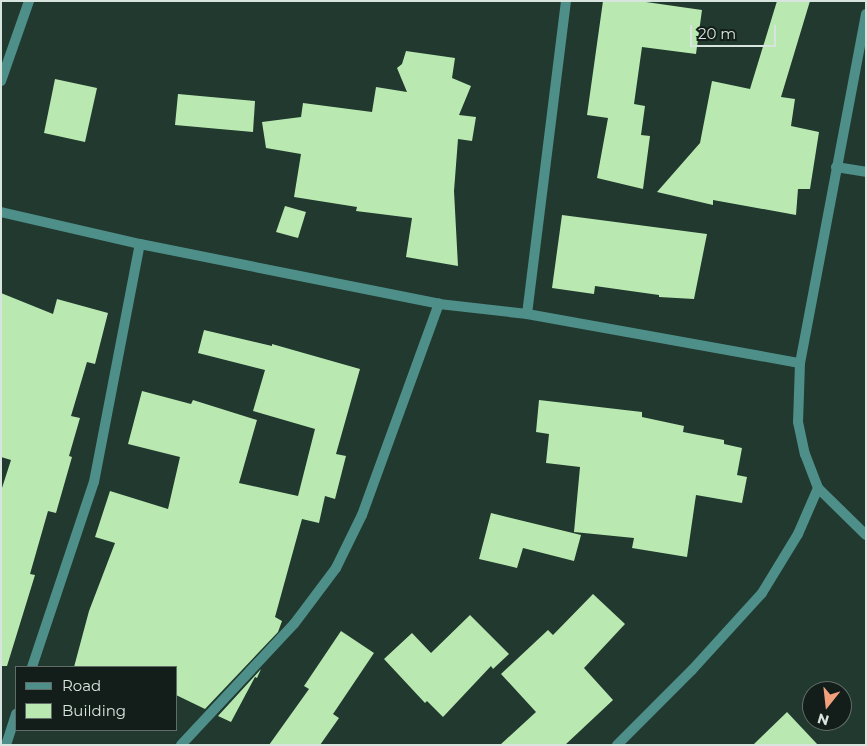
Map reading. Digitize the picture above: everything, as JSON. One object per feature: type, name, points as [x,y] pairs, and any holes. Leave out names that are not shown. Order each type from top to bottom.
[{"type":"street","points":[[1,81],[29,1]]},
{"type":"street","points":[[526,314],[566,1]]},
{"type":"street","points":[[866,14],[800,363],[798,422],[805,454],[818,488],[866,535]]},
{"type":"street","points":[[836,167],[866,172]]},
{"type":"street","points":[[1,212],[140,244],[439,304],[526,314],[800,363]]},
{"type":"street","points":[[32,666],[94,482],[140,244]]},
{"type":"street","points":[[181,745],[294,624],[336,568],[362,515],[439,304]]},
{"type":"street","points":[[618,745],[692,670],[762,593],[798,534],[818,488]]},
{"type":"street","points":[[6,745],[15,717]]},
{"type":"building","points":[[603,1],[639,1],[702,10],[696,54],[642,47],[634,104],[645,106],[641,135],[650,136],[643,189],[597,178],[608,118],[587,115]]},
{"type":"building","points":[[777,1],[810,1],[781,97],[795,99],[791,126],[819,132],[810,189],[798,189],[796,215],[713,200],[713,205],[657,192],[700,143],[712,81],[750,89]]},
{"type":"building","points":[[406,51],[455,58],[452,78],[471,86],[459,115],[476,117],[472,141],[458,139],[454,191],[458,266],[406,257],[412,218],[356,211],[357,207],[294,197],[301,154],[266,148],[262,122],[301,117],[303,103],[372,112],[376,87],[407,92],[397,68],[402,64]]},
{"type":"building","points":[[55,79],[97,88],[85,142],[44,133]]},
{"type":"building","points":[[178,94],[255,101],[253,132],[175,125]]},
{"type":"building","points":[[285,206],[306,212],[298,238],[276,232]]},
{"type":"building","points":[[562,215],[707,234],[694,299],[659,297],[659,295],[595,286],[594,294],[552,288]]},
{"type":"building","points":[[1,293],[53,314],[57,299],[108,313],[95,364],[87,362],[71,416],[80,418],[69,456],[72,457],[56,513],[48,511],[30,574],[35,575],[7,666],[1,666],[1,491],[11,460],[1,457]]},
{"type":"building","points":[[204,330],[272,346],[272,344],[360,369],[336,454],[346,456],[335,499],[325,496],[319,523],[302,519],[275,617],[282,621],[278,632],[205,709],[178,696],[178,666],[74,666],[89,611],[115,543],[95,537],[110,491],[168,509],[180,457],[128,444],[142,391],[191,404],[193,400],[257,420],[239,483],[298,496],[315,429],[253,411],[265,370],[198,353]]},
{"type":"building","points":[[539,400],[642,412],[642,417],[684,426],[683,432],[724,440],[724,444],[742,448],[737,475],[747,477],[742,503],[696,495],[687,557],[632,548],[634,538],[574,532],[580,467],[546,463],[549,434],[536,432]]},
{"type":"building","points":[[491,513],[581,535],[574,561],[523,548],[517,568],[479,559]]},
{"type":"building","points":[[593,594],[625,624],[584,668],[613,700],[565,745],[500,745],[536,712],[501,674],[548,630],[553,635]]},
{"type":"building","points":[[470,615],[509,654],[493,669],[491,666],[443,717],[427,701],[425,703],[384,659],[412,633],[431,653]]},
{"type":"building","points":[[341,631],[374,653],[333,714],[339,718],[320,745],[269,745],[309,689],[304,686]]},
{"type":"building","points":[[261,669],[231,722],[218,716]]},
{"type":"building","points":[[787,712],[802,728],[802,731],[805,731],[818,745],[753,745]]}]
